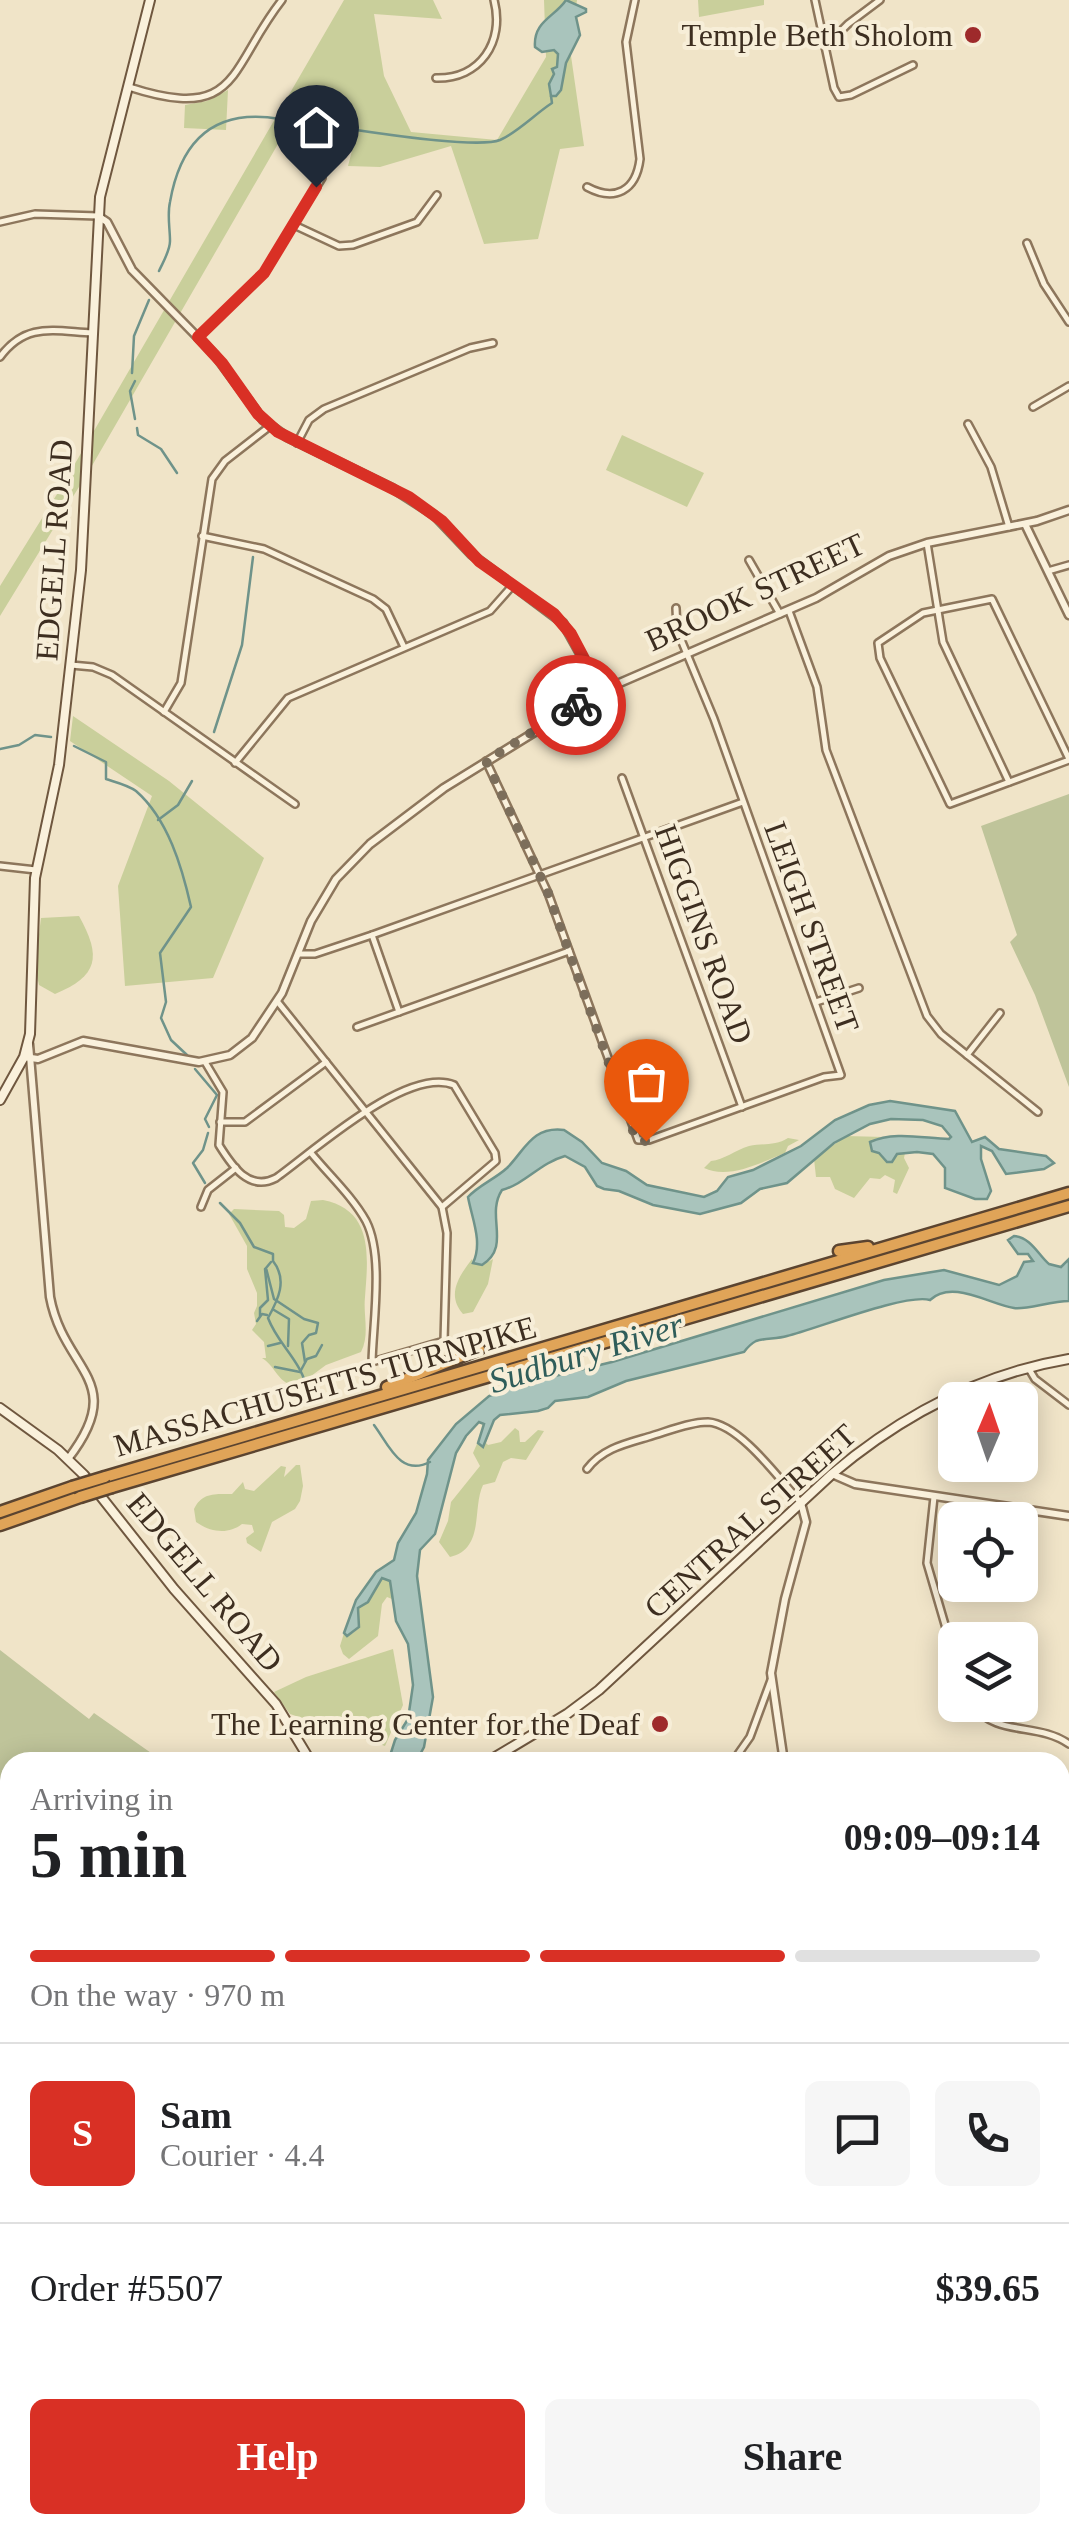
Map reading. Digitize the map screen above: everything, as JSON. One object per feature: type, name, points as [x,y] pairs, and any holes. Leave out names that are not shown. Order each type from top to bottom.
[{"type":"highway","name":"MASSACHUSETTS TURNPIKE","points":[[0,1512],[105,1477],[1069,1193]]},
{"type":"highway","name":"MASSACHUSETTS TURNPIKE","points":[[0,1525],[112,1488],[1069,1206]]},
{"type":"highway","points":[[840,1251],[908,1241]]},
{"type":"highway","points":[[298,1420],[478,1348]]},
{"type":"main road","name":"EDGELL ROAD","points":[[0,1100],[28,1058],[36,870],[57,776],[81,570],[98,216],[150,0]]},
{"type":"main road","name":"CENTRAL STREET","points":[[503,1752],[590,1697],[832,1474],[878,1440],[992,1376],[1069,1360]]},
{"type":"main road","name":"EDGELL ROAD","points":[[0,1408],[68,1459],[276,1704],[305,1752]]},
{"type":"street","points":[[128,88],[177,100],[200,97],[222,87],[241,68],[282,0]]},
{"type":"street","points":[[436,78],[462,76],[482,60],[498,24],[494,0]]},
{"type":"street","points":[[586,187],[616,196],[638,174],[640,159],[626,42],[636,0]]},
{"type":"street","points":[[815,0],[839,98],[913,65]]},
{"type":"street","points":[[825,47],[880,0]]},
{"type":"street","points":[[198,337],[264,273],[322,178]]},
{"type":"street","points":[[294,226],[340,246],[352,245],[417,222],[437,195]]},
{"type":"street","points":[[0,222],[35,214],[105,219],[132,270],[198,337],[270,426],[409,497],[442,521],[471,554],[563,623],[601,691]]},
{"type":"street","points":[[98,232],[112,236]]},
{"type":"street","points":[[1027,244],[1044,284],[1069,322]]},
{"type":"street","points":[[0,357],[16,339],[33,332],[93,333]]},
{"type":"street","points":[[297,443],[308,420],[324,408],[470,348],[493,343]]},
{"type":"street","points":[[1033,406],[1069,386]]},
{"type":"street","points":[[968,424],[989,460],[1009,527]]},
{"type":"street","points":[[164,712],[181,682],[207,494],[215,472],[270,426]]},
{"type":"street","name":"BROOK STREET","points":[[205,1062],[242,1048],[277,1001],[320,904],[354,859],[425,801],[486,761],[601,691],[826,594],[890,556],[927,543],[1026,524],[1069,510]]},
{"type":"street","points":[[1026,524],[1069,615]]},
{"type":"street","points":[[202,536],[264,548],[373,599],[386,609],[404,647]]},
{"type":"street","points":[[927,543],[945,648],[1010,782]]},
{"type":"street","points":[[748,560],[780,614]]},
{"type":"street","points":[[1048,571],[1069,565]]},
{"type":"street","points":[[236,764],[288,698],[490,610],[514,586]]},
{"type":"street","points":[[992,600],[1069,759],[950,804],[877,646],[910,620],[939,609],[992,600]]},
{"type":"street","name":"LEIGH STREET","points":[[570,952],[634,1132],[641,1141],[824,1077],[841,1075],[744,802],[675,625],[676,608]]},
{"type":"street","points":[[789,610],[818,687],[826,750],[913,984],[934,1026],[1038,1112]]},
{"type":"street","points":[[71,665],[106,672],[295,804]]},
{"type":"street","points":[[356,1028],[570,952],[540,875],[486,761]]},
{"type":"street","name":"HIGGINS ROAD","points":[[622,778],[742,1107]]},
{"type":"street","points":[[299,954],[315,954],[372,935],[744,802]]},
{"type":"street","points":[[0,866],[36,870]]},
{"type":"street","points":[[372,935],[399,1012]]},
{"type":"street","points":[[816,1002],[859,988]]},
{"type":"street","points":[[277,1001],[442,1207],[447,1232],[444,1341],[372,1362],[375,1259],[371,1233],[356,1206],[311,1154]]},
{"type":"street","points":[[967,1055],[1000,1013]]},
{"type":"street","points":[[68,1459],[92,1424],[95,1401],[56,1320],[50,1296],[28,1058],[89,1041],[205,1062],[223,1092],[219,1145],[248,1180],[266,1183],[394,1094],[443,1082],[456,1088],[495,1152],[496,1161],[442,1207]]},
{"type":"street","points":[[220,1122],[245,1122],[326,1062]]},
{"type":"street","points":[[200,1207],[208,1190],[236,1168]]},
{"type":"street","points":[[1028,1367],[1035,1379],[1069,1405]]},
{"type":"street","points":[[587,1470],[594,1459],[618,1446],[710,1422],[730,1429],[742,1439],[801,1503],[806,1522],[791,1574],[771,1680],[750,1737],[740,1752]]},
{"type":"street","points":[[832,1474],[855,1484],[1069,1516]]},
{"type":"street","points":[[934,1495],[926,1563],[944,1622]]},
{"type":"street","points":[[771,1680],[782,1752]]},
{"type":"street","points":[[993,1722],[1038,1730],[1069,1744]]},
{"type":"green space","points":[[344,0],[433,0],[442,19],[374,14],[384,76],[411,132],[497,140],[546,57],[544,0],[577,0],[570,49],[584,146],[560,149],[538,239],[484,244],[451,146],[380,167],[348,166],[354,143],[297,111],[93,464],[0,616],[0,586]]},
{"type":"green space","points":[[698,0],[764,0],[764,5],[699,17]]},
{"type":"green space","points":[[228,90],[226,130],[184,128],[185,105],[207,101]]},
{"type":"green space","points":[[622,435],[704,473],[687,507],[606,470]]},
{"type":"green space","points":[[73,716],[169,781],[264,858],[213,978],[125,986],[118,886],[152,796],[70,741]]},
{"type":"green space","points":[[1069,794],[1069,1087],[1035,995],[1010,942],[1017,935],[981,826]]},
{"type":"green space","points":[[79,916],[91,943],[92,964],[80,980],[55,994],[39,985],[35,967],[41,918]]},
{"type":"green space","points":[[846,1136],[884,1137],[875,1139],[879,1153],[888,1162],[896,1154],[905,1153],[909,1168],[897,1194],[893,1192],[895,1180],[885,1175],[870,1178],[854,1198],[835,1189],[830,1177],[816,1177],[814,1159]]},
{"type":"green space","points":[[788,1138],[799,1140],[788,1146],[785,1153],[756,1165],[724,1172],[704,1168],[711,1161],[744,1148]]},
{"type":"green space","points":[[323,1200],[352,1214],[364,1237],[365,1338],[361,1352],[326,1365],[291,1385],[262,1358],[266,1358],[264,1342],[252,1330],[256,1324],[257,1293],[247,1269],[247,1246],[229,1214],[234,1209],[279,1211],[284,1215],[285,1227],[294,1228],[306,1219],[311,1201]]},
{"type":"green space","points":[[472,1259],[473,1263],[483,1265],[493,1259],[488,1284],[473,1312],[463,1314],[455,1293]]},
{"type":"green space","points":[[500,1415],[494,1420],[488,1445],[501,1442],[515,1428],[520,1442],[538,1430],[544,1431],[526,1460],[511,1458],[503,1462],[495,1482],[483,1485],[473,1537],[461,1553],[450,1557],[439,1542],[451,1502],[480,1466],[473,1453],[483,1430],[482,1421]]},
{"type":"green space","points":[[300,1465],[303,1486],[300,1501],[295,1509],[272,1522],[261,1552],[247,1543],[246,1538],[254,1532],[252,1525],[219,1531],[196,1522],[194,1509],[205,1497],[232,1494],[243,1482],[245,1489],[254,1491],[281,1466],[286,1467],[284,1477]]},
{"type":"green space","points":[[382,1577],[390,1581],[392,1599],[387,1597],[382,1604],[378,1636],[349,1659],[340,1646],[344,1633],[350,1635],[358,1629],[358,1608],[368,1602]]},
{"type":"green space","points":[[393,1649],[403,1705],[385,1746],[290,1714],[274,1692],[306,1677]]},
{"type":"green space","points":[[0,1650],[89,1719],[94,1713],[150,1752],[0,1752]]},
{"type":"water","points":[[566,0],[586,12],[576,17],[580,35],[566,63],[561,90],[551,96],[549,84],[558,54],[554,50],[542,52],[535,47],[535,38],[541,25]]},
{"type":"water","points":[[890,1101],[955,1111],[972,1142],[985,1137],[999,1149],[1046,1156],[1054,1163],[1044,1169],[1006,1174],[992,1151],[981,1146],[991,1191],[987,1199],[975,1199],[945,1188],[945,1168],[933,1154],[897,1154],[892,1162],[887,1162],[872,1151],[870,1142],[889,1137],[951,1137],[942,1126],[923,1120],[891,1119],[870,1124],[834,1143],[787,1183],[760,1189],[741,1203],[700,1214],[653,1205],[597,1186],[585,1167],[565,1156],[502,1190],[497,1200],[495,1249],[482,1265],[473,1263],[477,1239],[468,1197],[507,1168],[530,1141],[544,1132],[564,1130],[602,1163],[626,1171],[647,1185],[704,1197],[717,1191],[728,1177],[753,1170],[801,1146],[835,1120],[869,1105]]},
{"type":"water","points":[[1020,1237],[1049,1264],[1061,1267],[1069,1259],[1069,1301],[1014,1308],[960,1292],[939,1294],[930,1300],[902,1302],[787,1336],[756,1341],[744,1352],[626,1381],[588,1397],[555,1401],[538,1411],[500,1415],[483,1447],[478,1443],[484,1424],[479,1422],[456,1453],[435,1534],[420,1550],[417,1576],[433,1697],[424,1747],[421,1752],[391,1752],[408,1719],[413,1685],[408,1644],[396,1621],[390,1581],[382,1578],[368,1602],[358,1608],[359,1627],[347,1636],[344,1633],[356,1600],[376,1572],[394,1560],[398,1543],[416,1513],[428,1460],[456,1424],[489,1396],[884,1280],[944,1270],[999,1285],[1017,1276],[1024,1262],[1033,1261],[1028,1254],[1018,1254],[1008,1240]]},
{"type":"waterway","points":[[350,129],[488,142],[520,128],[552,103],[551,96]]},
{"type":"waterway","points":[[159,271],[170,245],[169,207],[175,180],[193,145],[205,133],[237,118],[280,119]]},
{"type":"waterway","points":[[288,120],[345,128]]},
{"type":"waterway","points":[[132,373],[134,336],[149,300]]},
{"type":"waterway","points":[[135,381],[130,391],[135,419]]},
{"type":"waterway","points":[[137,428],[138,435],[161,449],[177,473]]},
{"type":"waterway","points":[[214,732],[242,645],[253,557]]},
{"type":"waterway","points":[[0,749],[19,745],[35,735],[51,737]]},
{"type":"waterway","points":[[74,746],[106,762],[106,779],[133,789],[147,802],[165,829],[178,860],[191,907],[160,953],[166,1002],[161,1018],[171,1040],[187,1055]]},
{"type":"waterway","points":[[158,820],[178,805],[192,781]]},
{"type":"waterway","points":[[195,1069],[217,1095],[205,1119],[209,1127]]},
{"type":"waterway","points":[[205,1183],[193,1163],[203,1150],[208,1133]]},
{"type":"waterway","points":[[220,1203],[240,1223],[254,1247],[273,1254],[281,1283],[268,1318],[301,1371],[309,1395]]},
{"type":"waterway","points":[[271,1262],[266,1268],[274,1299],[304,1319],[318,1323],[316,1333],[302,1343],[305,1362]]},
{"type":"waterway","points":[[260,1316],[260,1308],[268,1300],[265,1269]]},
{"type":"waterway","points":[[274,1310],[289,1319],[288,1346]]},
{"type":"waterway","points":[[257,1321],[262,1314],[267,1315]]},
{"type":"waterway","points":[[268,1346],[280,1343]]},
{"type":"waterway","points":[[275,1367],[300,1372],[322,1345]]},
{"type":"waterway","points":[[374,1425],[403,1462],[420,1466],[430,1462]]},
{"type":"way so far","points":[[576,705],[486,761],[548,893],[635,1136],[646,1141]]},
{"type":"place","name":"Temple Beth Sholom","points":[[973,35]]},
{"type":"place","name":"The Learning Center for the Deaf","points":[[660,1724]]},
{"type":"route","points":[[316,187],[264,273],[198,337],[258,414],[278,432],[409,497],[450,528],[479,561],[563,623],[601,691],[576,705]]},
{"type":"water label","name":"Sudbury River","points":[[586,1353]]}]
